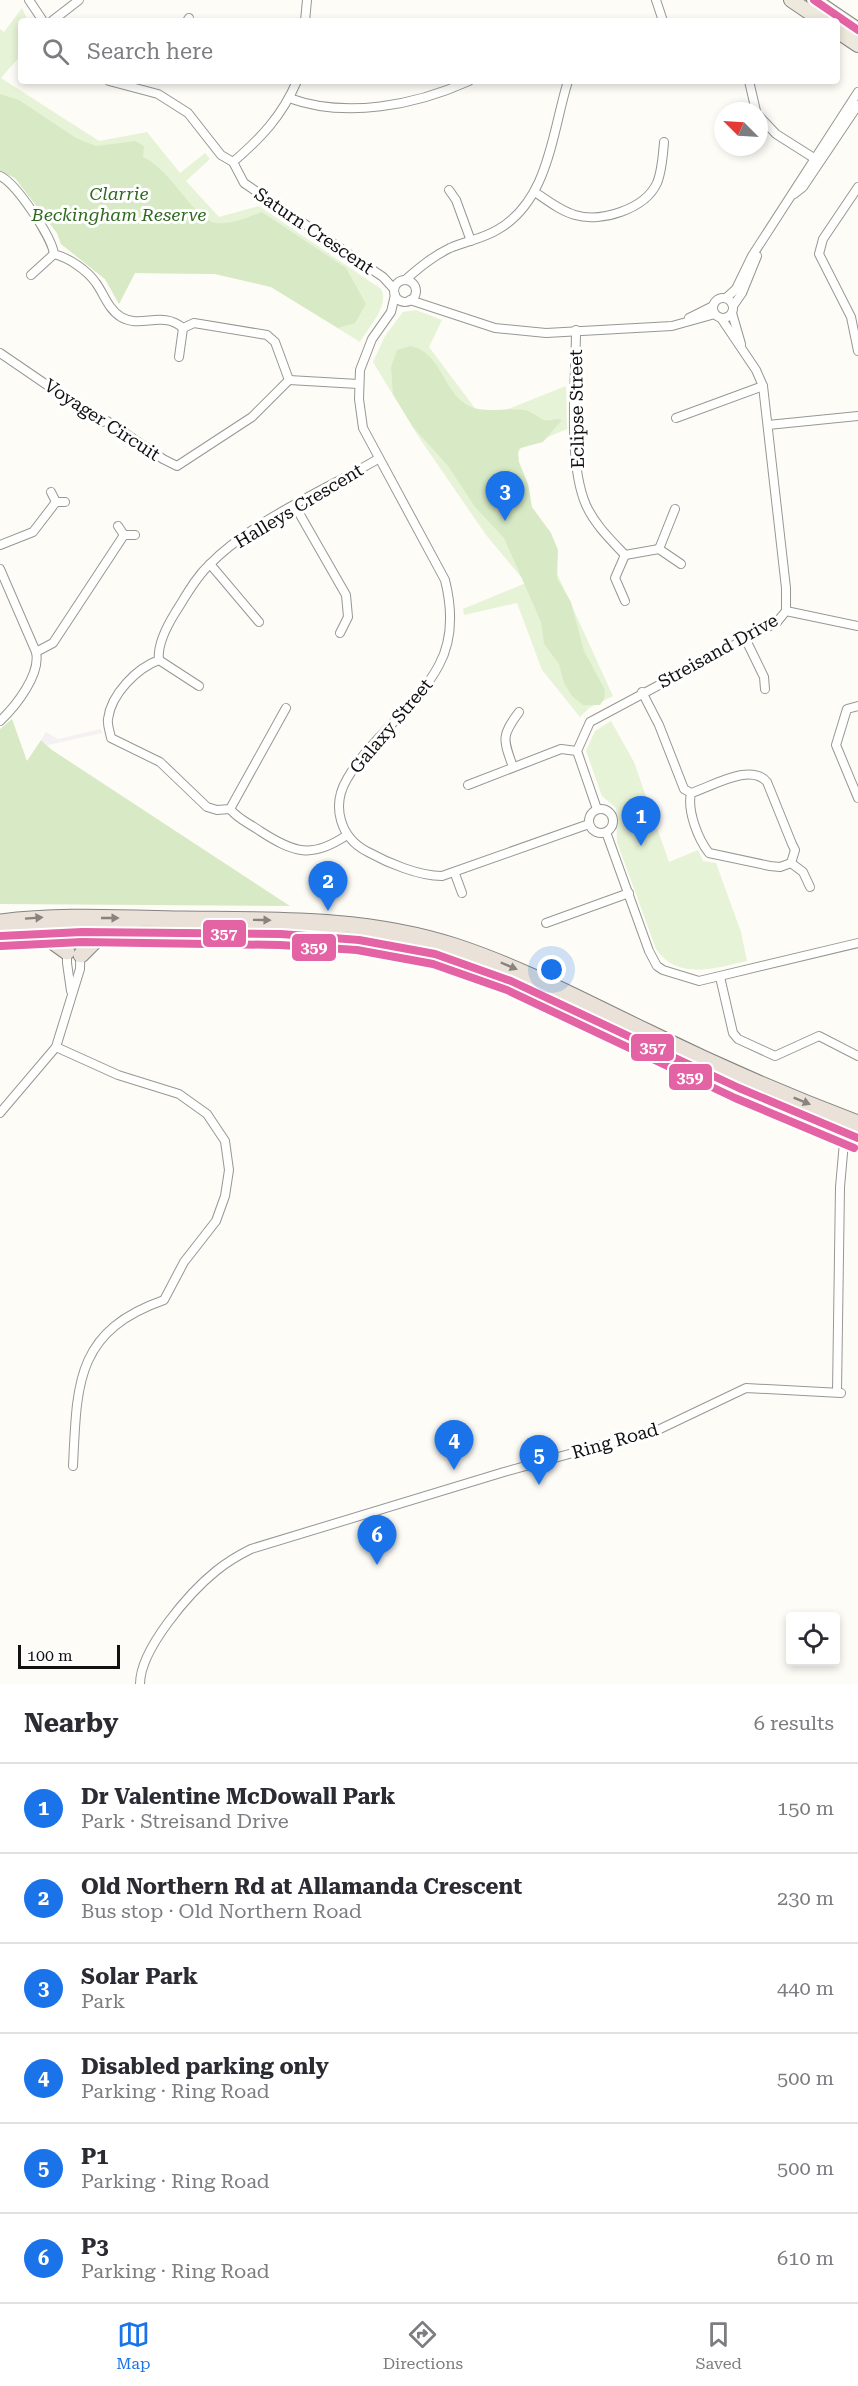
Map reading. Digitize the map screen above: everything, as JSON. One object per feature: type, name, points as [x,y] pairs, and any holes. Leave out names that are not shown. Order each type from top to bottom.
[{"type":"highway","points":[[0,922],[74,924],[316,921],[381,928],[430,939],[508,965],[852,1128]]},
{"type":"highway","points":[[0,936],[39,932],[74,924],[104,932],[330,936],[378,942],[436,954],[510,980],[748,1094],[852,1128]]},
{"type":"highway","points":[[39,932],[74,954],[104,932]]},
{"type":"main road","points":[[791,0],[818,18]]},
{"type":"main road","points":[[814,0],[858,29]]},
{"type":"main road","points":[[840,33],[858,45]]},
{"type":"street","points":[[29,0],[41,18]]},
{"type":"street","points":[[56,18],[79,0]]},
{"type":"street","points":[[305,18],[307,0]]},
{"type":"street","points":[[656,0],[662,18]]},
{"type":"street","name":"Saturn Crescent","points":[[121,84],[171,100],[188,113],[221,154],[233,162],[244,183],[258,195],[398,287]]},
{"type":"street","points":[[148,91],[149,84]]},
{"type":"street","points":[[233,162],[268,130],[296,84]]},
{"type":"street","points":[[289,98],[322,106],[375,105],[417,100],[461,84]]},
{"type":"street","points":[[398,287],[429,260],[499,229],[517,216],[535,192],[567,84]]},
{"type":"street","points":[[750,84],[754,102]]},
{"type":"street","points":[[817,160],[858,92]]},
{"type":"street","points":[[716,313],[719,298],[726,298],[736,289],[744,269],[794,194],[796,187],[858,105]]},
{"type":"street","points":[[768,126],[776,134],[817,160]]},
{"type":"street","points":[[535,192],[576,216],[601,218],[625,210],[650,194],[660,173],[664,142]]},
{"type":"street","points":[[0,176],[10,183],[51,240],[54,254]]},
{"type":"street","points":[[858,187],[823,239],[819,254],[849,312],[858,351]]},
{"type":"street","points":[[449,190],[456,200],[471,242]]},
{"type":"street","points":[[733,310],[763,242]]},
{"type":"street","points":[[31,275],[54,254]]},
{"type":"street","points":[[54,254],[66,257],[91,277],[118,315],[133,320],[171,320],[183,328]]},
{"type":"street","points":[[411,295],[420,269]]},
{"type":"street","points":[[398,287],[425,303],[495,328],[546,333],[672,326],[733,310]]},
{"type":"street","points":[[398,287],[411,295]]},
{"type":"street","name":"Galaxy Street","points":[[347,835],[341,821],[339,803],[347,777],[432,678],[446,649],[450,627],[450,602],[445,580],[363,428],[358,384],[365,353],[391,312],[398,287]]},
{"type":"street","name":"Galaxy Street","points":[[391,312],[411,295]]},
{"type":"street","points":[[726,298],[733,310]]},
{"type":"street","name":"Streisand Drive","points":[[733,310],[743,350]]},
{"type":"street","name":"Streisand Drive","points":[[577,751],[590,722],[781,619],[786,611],[763,386],[743,350],[716,313]]},
{"type":"street","points":[[183,328],[194,323],[267,335],[275,342],[289,380],[358,384]]},
{"type":"street","points":[[179,357],[183,328]]},
{"type":"street","name":"Eclipse Street","points":[[576,330],[576,440],[580,486],[595,522],[626,555]]},
{"type":"street","name":"Voyager Circuit","points":[[0,353],[101,422],[107,422],[177,466],[252,417],[289,380]]},
{"type":"street","points":[[676,418],[763,386]]},
{"type":"street","points":[[768,425],[858,416]]},
{"type":"street","name":"Halleys Crescent","points":[[159,660],[158,653],[166,629],[194,583],[210,564],[251,532],[378,459]]},
{"type":"street","points":[[0,545],[33,532],[60,502],[51,492]]},
{"type":"street","points":[[295,506],[346,595],[348,617],[340,633]]},
{"type":"street","points":[[659,549],[675,509]]},
{"type":"street","points":[[118,526],[124,535]]},
{"type":"street","points":[[124,535],[135,535]]},
{"type":"street","points":[[36,652],[54,643],[124,535]]},
{"type":"street","points":[[625,601],[615,578],[626,555],[659,549],[681,564]]},
{"type":"street","points":[[210,564],[259,621]]},
{"type":"street","points":[[0,569],[36,652],[37,662],[33,674],[0,720]]},
{"type":"street","points":[[786,611],[858,626]]},
{"type":"street","points":[[745,638],[764,677],[765,689]]},
{"type":"street","points":[[199,686],[159,660],[135,674],[115,700],[107,720],[111,738],[160,762],[207,807],[217,810],[230,809]]},
{"type":"street","points":[[642,692],[659,725],[684,789],[691,794]]},
{"type":"street","points":[[858,706],[847,709],[836,745],[858,798]]},
{"type":"street","points":[[230,809],[286,708]]},
{"type":"street","points":[[513,766],[504,737],[506,729],[519,712]]},
{"type":"street","points":[[468,785],[561,749],[577,751],[597,809]]},
{"type":"street","points":[[747,773],[759,774],[767,782],[795,850],[791,862],[780,867],[770,866],[709,853],[692,815],[689,802],[691,794],[747,773]]},
{"type":"street","points":[[230,809],[239,820],[285,846],[300,851],[316,851],[347,835],[356,845],[372,854],[435,876],[455,874],[589,824]]},
{"type":"street","points":[[597,809],[606,810],[612,817],[612,825],[606,832],[596,832],[589,824],[591,814],[597,809]]},
{"type":"street","points":[[606,832],[649,951],[657,966],[691,980],[720,977],[858,944]]},
{"type":"street","points":[[791,862],[803,872],[810,887]]},
{"type":"street","points":[[455,874],[462,893]]},
{"type":"street","points":[[546,923],[629,893]]},
{"type":"street","points":[[0,1113],[56,1047],[71,991],[74,924]]},
{"type":"street","points":[[71,991],[77,980],[74,924]]},
{"type":"street","points":[[720,977],[733,1033],[738,1039],[775,1056],[819,1036],[858,1056]]},
{"type":"street","points":[[56,1047],[118,1075],[179,1094],[207,1114],[225,1141],[229,1170],[225,1196],[216,1221],[184,1262],[164,1300],[145,1307],[121,1321],[103,1338],[85,1364],[76,1395],[73,1466]]},
{"type":"street","name":"Ring Road","points":[[140,1684],[142,1668],[152,1650],[191,1594],[221,1566],[251,1549],[504,1472],[660,1429],[746,1388],[839,1392],[840,1187],[852,1128]]},
{"type":"shaded area","points":[[101,729],[102,733],[48,745],[41,740],[46,732],[58,739]]},
{"type":"green space","name":"Clarrie Beckingham Reserve","points":[[22,8],[27,18],[18,18],[18,58],[1,78],[99,141],[147,132],[180,173],[205,153],[210,159],[186,181],[219,217],[259,206],[381,289],[383,302],[360,342],[271,287],[215,274],[135,273],[119,304],[105,279],[61,244],[57,233],[15,178],[0,171],[0,29],[4,32]]},
{"type":"green space","name":"Clarrie Beckingham Reserve","points":[[0,94],[19,100],[76,138],[96,146],[135,141],[144,146],[143,157],[163,172],[208,220],[228,223],[262,212],[346,268],[366,304],[355,323],[338,328],[271,287],[215,274],[135,273],[119,304],[105,279],[61,244],[57,233],[15,178],[0,171]]},
{"type":"green space","points":[[416,310],[442,320],[429,347],[483,419],[566,386],[567,429],[515,451],[527,508],[613,696],[589,708],[580,717],[542,670],[517,603],[464,615],[463,609],[526,583],[486,535],[418,436],[373,362],[385,336],[403,312]]},
{"type":"green space","points":[[411,346],[422,350],[430,357],[453,392],[469,406],[482,410],[524,410],[544,420],[562,420],[543,442],[520,448],[519,462],[528,484],[532,507],[551,533],[558,550],[557,578],[571,602],[584,651],[605,690],[604,699],[600,705],[583,705],[572,696],[564,683],[559,664],[544,644],[541,622],[504,538],[475,507],[448,466],[413,427],[393,394],[391,367],[397,350]]},
{"type":"green space","points":[[12,719],[27,761],[41,740],[52,750],[290,906],[0,904],[0,729]]},
{"type":"green space","points":[[611,721],[634,762],[669,862],[698,850],[703,861],[716,863],[741,932],[747,961],[710,969],[686,969],[665,959],[656,949],[617,842],[616,808],[602,796],[586,751],[595,731]]},
{"type":"transit line","points":[[814,0],[858,30]]},
{"type":"transit line","name":"357","points":[[0,936],[82,932],[281,934],[359,940],[435,954],[511,981],[739,1088],[858,1138]]},
{"type":"transit line","name":"359","points":[[1,946],[82,942],[280,945],[357,950],[433,964],[507,990],[735,1098],[854,1148]]},
{"type":"place","name":"Solar Park","points":[[505,521]]},
{"type":"place","name":"Dr Valentine McDowall Park","points":[[641,846]]},
{"type":"place","name":"Old Northern Rd at Allamanda Crescent","points":[[328,911]]},
{"type":"place","name":"Disabled parking only","points":[[454,1470]]},
{"type":"place","name":"P1","points":[[539,1485]]},
{"type":"place","name":"P3","points":[[377,1565]]}]
